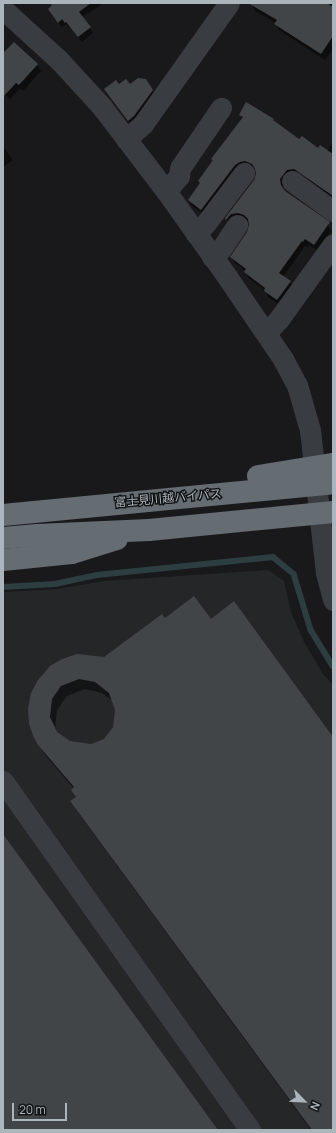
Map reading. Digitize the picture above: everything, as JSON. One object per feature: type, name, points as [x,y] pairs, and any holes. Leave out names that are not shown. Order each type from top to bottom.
[{"type":"highway","name":"富士見川越バイパス","points":[[3,515],[121,503],[157,487],[324,475]]},
{"type":"highway","points":[[3,538],[148,530],[326,512]]},
{"type":"highway","points":[[3,560],[72,553],[148,530]]},
{"type":"street","points":[[126,139],[143,124],[229,3]]},
{"type":"street","points":[[3,10],[40,42],[80,81],[102,107],[166,192],[266,333],[297,385],[324,475],[326,512],[326,573],[333,600]]},
{"type":"street","points":[[166,192],[179,176],[180,168],[221,108]]},
{"type":"street","points":[[196,234],[206,224],[244,173]]},
{"type":"street","points":[[292,181],[333,211]]},
{"type":"street","points":[[212,257],[220,249],[237,225]]},
{"type":"street","points":[[266,333],[279,319],[333,244]]},
{"type":"street","points":[[3,781],[250,1130]]},
{"type":"shaded area","points":[[268,570],[284,581],[291,612],[304,642],[323,674],[333,685],[333,1130],[3,1130],[3,592],[56,589],[105,581]]},
{"type":"building","points":[[50,3],[91,3],[79,12],[91,27],[78,37],[62,19],[58,23],[48,9],[52,5]]},
{"type":"building","points":[[248,3],[327,3],[333,7],[333,36],[321,54],[274,24],[277,20]]},
{"type":"building","points":[[14,42],[38,64],[19,85],[16,83],[3,97],[3,53]]},
{"type":"building","points":[[138,78],[146,79],[153,90],[134,116],[128,121],[104,89],[116,80],[119,84],[126,79],[130,84]]},
{"type":"building","points":[[246,102],[274,119],[273,120],[299,139],[302,136],[318,148],[320,145],[333,154],[333,196],[294,169],[287,170],[280,179],[281,185],[285,191],[330,222],[314,245],[305,239],[303,242],[302,241],[279,273],[291,281],[277,300],[264,291],[265,288],[244,272],[246,269],[230,257],[247,232],[249,225],[248,219],[244,215],[238,213],[231,214],[226,220],[225,218],[254,180],[256,174],[252,164],[245,161],[235,165],[201,210],[188,200],[200,183],[198,181],[213,160],[211,159],[243,117],[239,115]]},
{"type":"building","points":[[194,596],[211,619],[234,601],[333,737],[333,1130],[312,1130],[70,801],[76,797],[71,790],[74,787],[38,745],[29,724],[28,709],[31,693],[38,680],[50,666],[62,659],[77,654],[104,657],[162,614],[165,618]],"holes":[[[79,679],[95,682],[109,693],[115,710],[113,727],[104,739],[91,744],[70,741],[57,732],[50,717],[52,699],[61,686]]]},
{"type":"building","points":[[3,834],[218,1130],[3,1130]]},
{"type":"waterway","points":[[3,587],[55,584],[97,575],[273,557],[294,574],[311,630],[333,666]]}]
